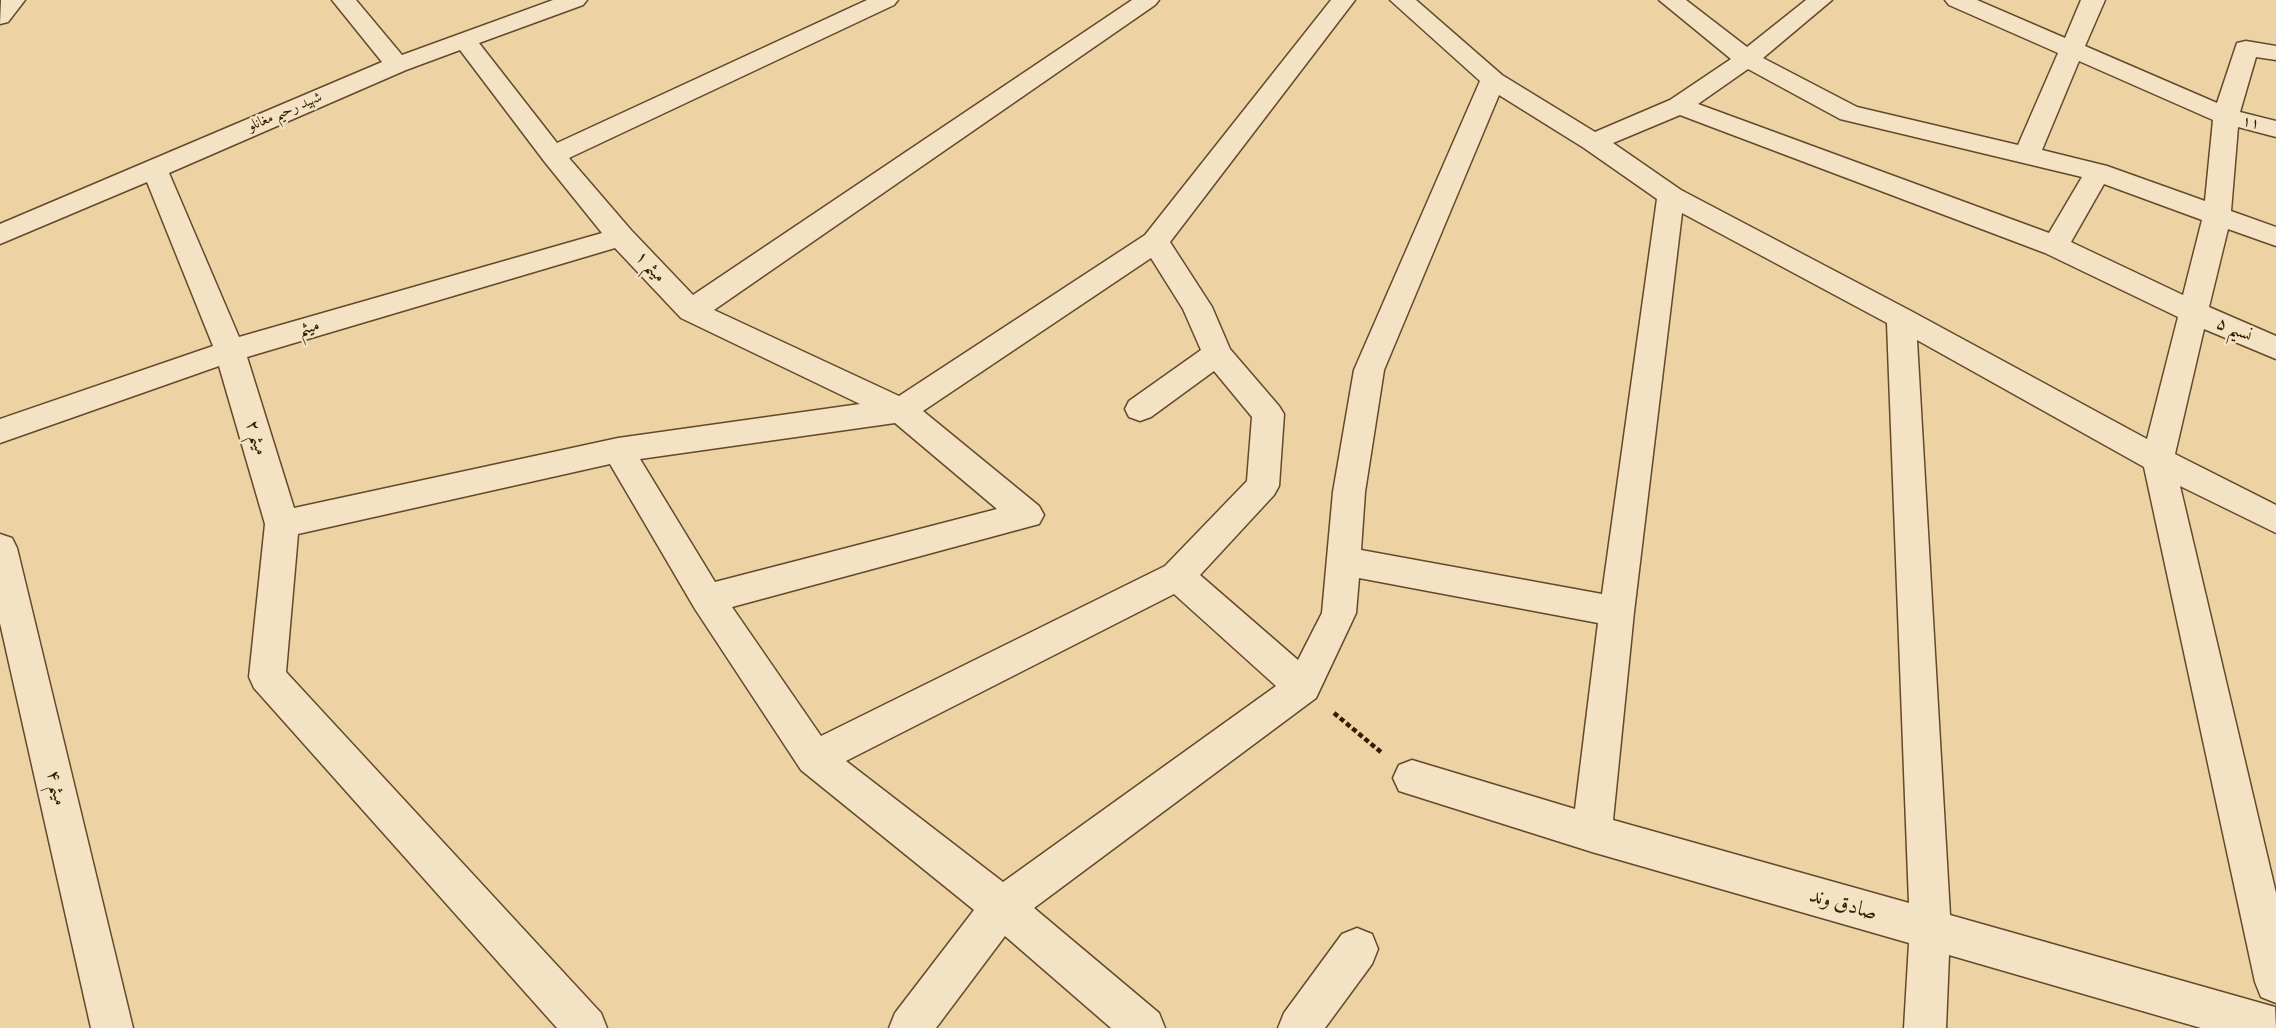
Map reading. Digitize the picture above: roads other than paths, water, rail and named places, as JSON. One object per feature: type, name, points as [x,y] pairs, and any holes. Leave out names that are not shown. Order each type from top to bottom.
[{"type":"street","points":[[0,17],[13,0]]},
{"type":"street","points":[[344,0],[397,65]]},
{"type":"street","name":"شهید رحیم مغانلو","points":[[0,235],[397,65],[575,0]]},
{"type":"street","points":[[553,155],[886,0]]},
{"type":"street","points":[[691,311],[1147,0]]},
{"type":"street","points":[[586,1028],[267,677],[282,524],[618,450],[902,410],[1155,242],[1343,0]]},
{"type":"street","points":[[1671,0],[1747,59],[1849,113],[2098,172],[2276,237]]},
{"type":"street","points":[[1593,142],[1680,106],[1747,59],[1820,0]]},
{"type":"street","name":"۱۱","points":[[1957,0],[2226,116],[2276,129]]},
{"type":"street","points":[[2026,156],[2093,0]]},
{"type":"street","points":[[1407,1],[1493,80],[1593,142],[1671,196],[1901,318],[2158,460],[2276,520]]},
{"type":"street","name":"۱ میثم","points":[[465,41],[553,155],[621,237],[691,311],[902,410],[1027,515],[707,599]]},
{"type":"street","points":[[2261,50],[2226,116],[2217,216],[2158,460],[2276,982]]},
{"type":"street","points":[[910,1028],[1002,907],[1303,687],[1339,613],[1349,492],[1369,370],[1493,80]]},
{"type":"street","name":"نسیم ۵","points":[[1680,106],[2055,246],[2193,312],[2276,348]]},
{"type":"street","name":"۲ میثم","points":[[154,168],[230,351],[282,524]]},
{"type":"street","points":[[2055,246],[2098,172]]},
{"type":"street","points":[[1592,833],[1617,612],[1671,196]]},
{"type":"street","name":"میثم","points":[[0,431],[230,351],[621,237]]},
{"type":"street","points":[[814,758],[1177,576],[1263,486],[1268,414],[1217,354],[1197,307],[1155,242]]},
{"type":"street","points":[[1901,318],[1930,930],[1925,1028]]},
{"type":"street","points":[[1140,409],[1217,354]]},
{"type":"street","points":[[618,450],[707,599],[814,758],[1002,907],[1144,1028]]},
{"type":"street","name":"۴ میثم","points":[[0,548],[112,1028]]},
{"type":"street","points":[[1344,561],[1617,612]]},
{"type":"street","points":[[1177,576],[1303,687]]},
{"type":"street","name":"صادق وند","points":[[1412,778],[1592,833],[2275,1028]]},
{"type":"street","points":[[1299,1028],[1357,949]]}]
